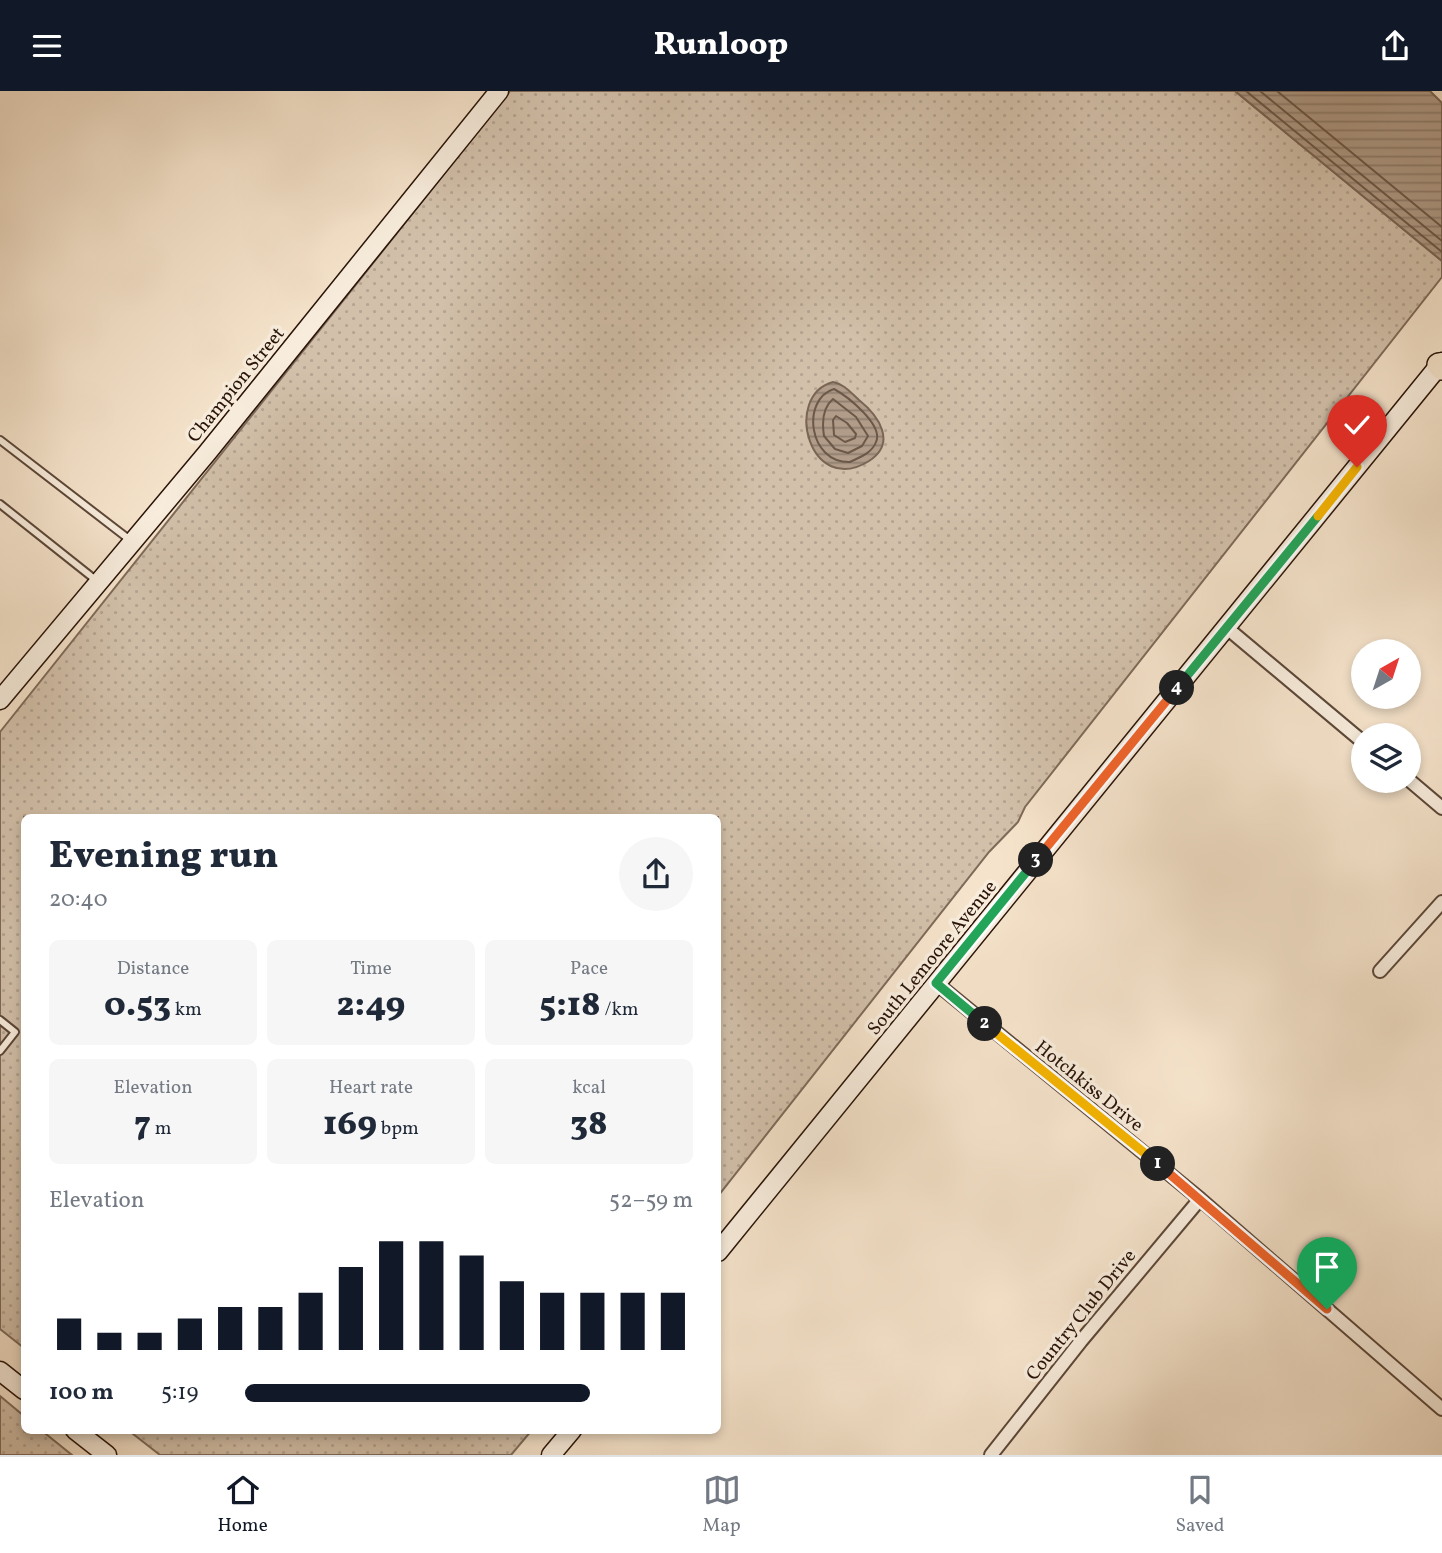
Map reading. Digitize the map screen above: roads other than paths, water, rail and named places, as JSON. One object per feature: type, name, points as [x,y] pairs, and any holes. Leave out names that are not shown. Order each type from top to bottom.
[{"type":"street","name":"Champion Street","points":[[0,700],[215,443],[499,91]]},
{"type":"street","name":"South Lemoore Avenue","points":[[721,1248],[1441,365]]},
{"type":"street","points":[[1227,628],[1351,732]]},
{"type":"street","points":[[1421,790],[1442,807]]},
{"type":"street","points":[[1380,971],[1442,902]]},
{"type":"street","name":"Hotchkiss Drive","points":[[936,983],[1200,1199],[1442,1409]]},
{"type":"street","name":"Country Club Drive","points":[[991,1455],[1081,1341],[1200,1199]]},
{"type":"street","points":[[0,1371],[21,1388]]},
{"type":"street","points":[[80,1434],[107,1455]]},
{"type":"street","points":[[551,1455],[569,1434]]},
{"type":"lane","points":[[0,440],[132,541]]},
{"type":"lane","points":[[0,504],[98,582]]},
{"type":"lane","points":[[0,1020],[15,1032],[0,1051]]},
{"type":"water","points":[[1235,91],[1430,91],[1442,103],[1442,261]]},
{"type":"water","points":[[833,382],[844,387],[866,406],[882,430],[882,446],[877,454],[869,461],[848,469],[831,466],[818,456],[810,441],[806,423],[809,405],[817,391]]}]
